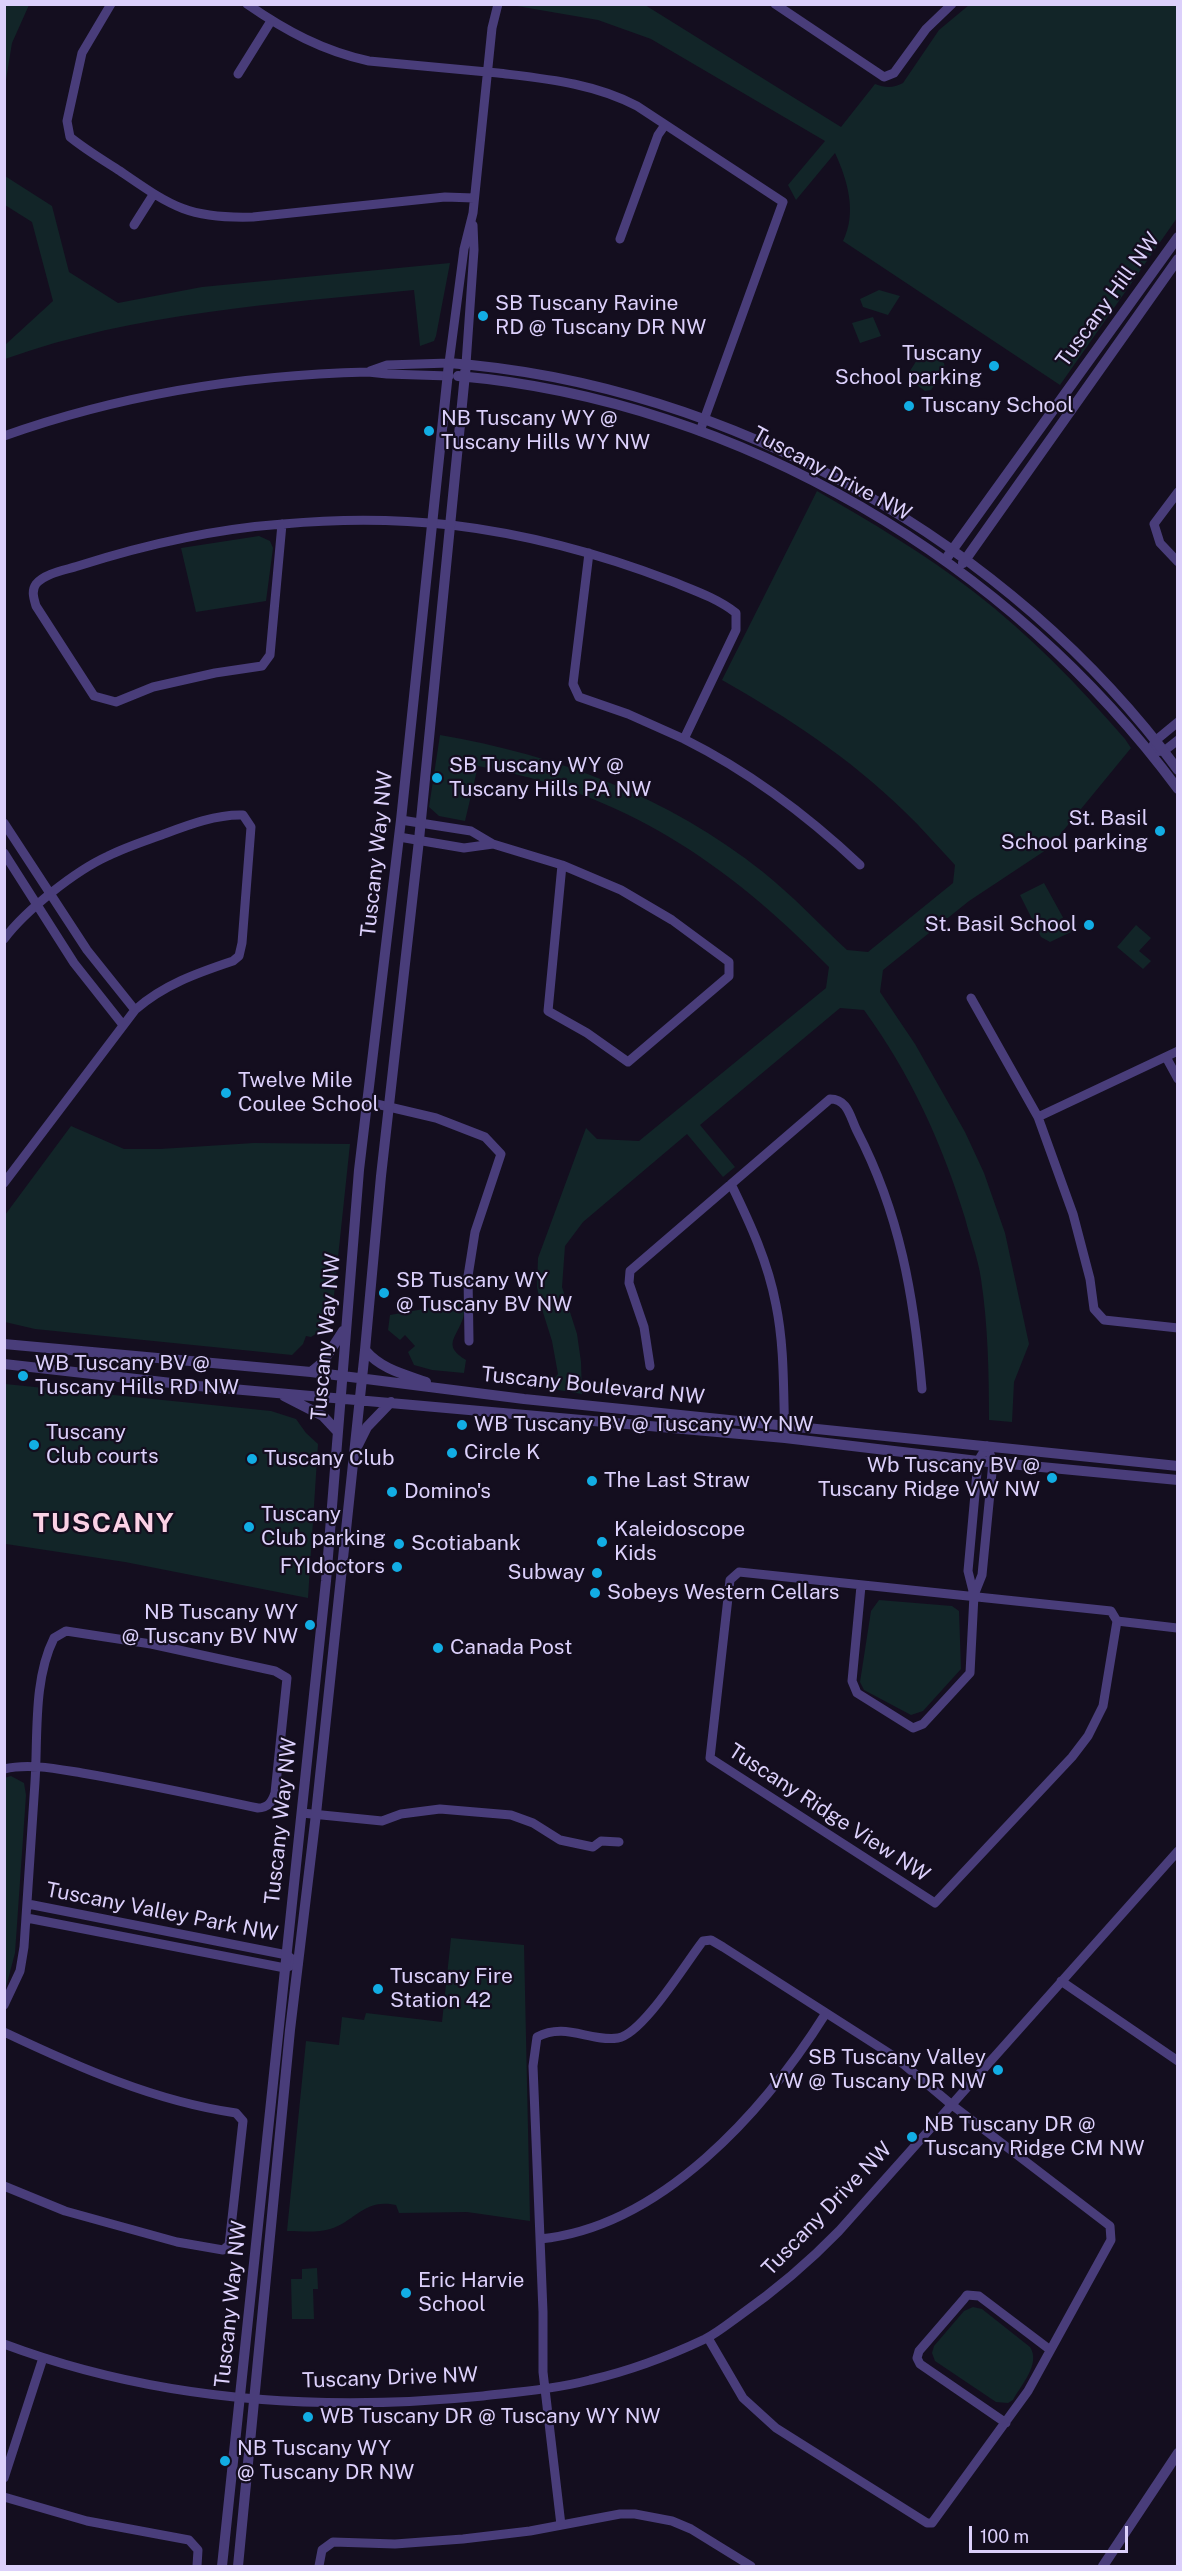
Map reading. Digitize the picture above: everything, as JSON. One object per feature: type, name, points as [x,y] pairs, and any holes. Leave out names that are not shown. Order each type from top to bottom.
[{"type":"street","points":[[111,4],[82,53],[68,121],[70,137],[174,207],[223,218],[253,217],[445,197],[474,198]]},
{"type":"street","points":[[247,4],[271,21],[307,41],[346,56],[369,61],[570,82],[598,89],[627,101],[665,124],[783,202],[700,431]]},
{"type":"street","points":[[368,372],[387,365],[449,363],[464,249],[474,198],[492,28],[498,4]]},
{"type":"street","points":[[775,4],[885,77],[894,73],[926,28],[952,4]]},
{"type":"street","points":[[238,74],[271,21]]},
{"type":"street","points":[[620,238],[658,135],[665,124]]},
{"type":"street","points":[[135,225],[153,195]]},
{"type":"street","points":[[466,364],[474,250],[472,213]]},
{"type":"street","name":"Tuscany Hill NW","points":[[945,561],[1174,247],[1178,237]]},
{"type":"street","points":[[1174,247],[1177,262]]},
{"type":"street","name":"Tuscany Hill NW","points":[[958,571],[1177,262]]},
{"type":"street","name":"Tuscany Drive NW","points":[[449,363],[519,371],[587,384],[646,399],[705,419],[831,476],[895,512],[953,550],[1060,639],[1118,699],[1178,770]]},
{"type":"street","name":"Tuscany Way NW","points":[[222,2566],[326,1581],[359,1170],[401,820],[449,363]]},
{"type":"street","name":"Tuscany Way NW","points":[[238,2566],[298,1964],[316,1814],[389,1107],[420,840],[466,364]]},
{"type":"street","points":[[4,436],[88,410],[175,390],[286,375],[368,372],[449,376]]},
{"type":"street","name":"Tuscany Drive NW","points":[[449,376],[514,383],[585,398],[700,431],[813,481],[888,523],[945,561],[1005,607],[1052,648],[1110,707],[1150,752],[1178,789]]},
{"type":"street","points":[[1178,492],[1154,524],[1160,543],[1178,562]]},
{"type":"street","points":[[282,524],[270,656],[262,666],[216,673],[153,687],[116,702],[104,700],[94,696],[36,606],[33,595],[36,584],[49,576],[131,550],[194,536],[282,524],[433,524],[528,538],[644,570],[697,591],[736,613],[736,630],[684,739]]},
{"type":"street","points":[[588,553],[573,684],[579,697],[628,714],[684,739],[754,781],[794,808],[860,866]]},
{"type":"street","points":[[1178,722],[1155,741],[1150,752],[1164,752],[1178,740]]},
{"type":"street","points":[[4,939],[50,895],[106,856],[181,827],[231,815],[243,815],[251,827],[239,956],[233,961],[158,992],[135,1010],[4,1183]]},
{"type":"street","points":[[401,820],[471,831],[493,844],[562,865],[621,890],[672,920],[729,962],[729,976],[628,1062],[587,1033],[548,1011],[562,865]]},
{"type":"street","points":[[4,823],[87,950],[135,1010]]},
{"type":"street","points":[[399,837],[464,848],[493,844]]},
{"type":"street","points":[[4,853],[74,963],[123,1025]]},
{"type":"street","points":[[971,998],[1038,1117],[1073,1214],[1087,1267],[1094,1309],[1104,1320],[1178,1328]]},
{"type":"street","points":[[1038,1117],[1178,1051]]},
{"type":"street","points":[[1166,1057],[1178,1079]]},
{"type":"street","points":[[650,1366],[644,1327],[629,1283],[630,1271],[830,1099],[837,1099],[845,1104],[870,1154],[886,1195],[904,1253],[917,1327],[922,1389]]},
{"type":"street","points":[[368,1102],[436,1118],[485,1137],[501,1154],[475,1232],[468,1276],[469,1341]]},
{"type":"street","points":[[730,1184],[752,1227],[771,1280],[777,1306],[784,1378],[785,1438]]},
{"type":"street","points":[[311,1372],[332,1350],[346,1325]]},
{"type":"street","name":"Tuscany Boulevard NW","points":[[6,1343],[311,1372],[449,1390],[1178,1466]]},
{"type":"street","points":[[365,1350],[373,1359],[388,1369],[449,1390]]},
{"type":"street","name":"Tuscany Boulevard NW","points":[[4,1364],[198,1386],[391,1402],[559,1420],[785,1438],[978,1461],[1178,1480]]},
{"type":"street","points":[[278,1393],[322,1416],[338,1431]]},
{"type":"street","points":[[354,1450],[367,1427],[391,1402]]},
{"type":"street","points":[[861,1586],[852,1681],[857,1693],[913,1728],[923,1724],[970,1673],[974,1595],[968,1571],[978,1461],[987,1446]]},
{"type":"street","points":[[974,1595],[982,1575],[993,1462],[987,1446]]},
{"type":"street","name":"Tuscany Ridge View NW","points":[[1118,1621],[1103,1706],[1088,1736],[935,1904],[710,1758],[730,1580],[739,1572],[1110,1611],[1118,1621],[1177,1628]]},
{"type":"street","points":[[4,1769],[36,1768],[106,1777],[262,1808],[269,1805],[275,1793],[287,1681],[282,1674],[151,1644],[66,1631],[54,1638],[45,1661],[40,1696],[36,1768],[27,1918],[20,1971],[4,2005]]},
{"type":"street","points":[[302,1813],[382,1821],[401,1814],[440,1809],[511,1815],[533,1823],[560,1840],[592,1847],[601,1841],[619,1842]]},
{"type":"street","name":"Tuscany Drive NW","points":[[4,2344],[43,2358],[141,2384],[240,2398],[320,2403],[449,2399],[545,2388],[590,2380],[643,2364],[708,2338],[773,2292],[807,2264],[1178,1851]]},
{"type":"street","name":"Tuscany Valley Park NW","points":[[28,1904],[287,1955],[298,1964]]},
{"type":"street","name":"Tuscany Valley Park NW","points":[[27,1918],[285,1968],[298,1964]]},
{"type":"street","points":[[561,2525],[545,2388],[534,2066],[537,2037],[549,2031],[561,2030],[620,2038],[632,2031],[669,1990],[703,1941],[711,1940],[895,2057],[952,2105],[1110,2226],[1111,2240],[1049,2349],[1028,2391],[932,2523],[927,2523],[776,2428],[743,2398],[708,2338]]},
{"type":"street","points":[[1061,1981],[1178,2061]]},
{"type":"street","points":[[540,2239],[585,2231],[611,2221],[657,2196],[691,2171],[722,2142],[785,2072],[826,2013]]},
{"type":"street","points":[[4,2032],[126,2085],[241,2116],[243,2121],[229,2245],[223,2250],[177,2242],[65,2211],[4,2186]]},
{"type":"street","points":[[1006,2423],[920,2364],[917,2358],[919,2351],[964,2299],[972,2294],[979,2296],[1049,2349]]},
{"type":"street","points":[[4,2478],[43,2358]]},
{"type":"street","points":[[1103,2566],[1178,2453]]},
{"type":"street","points":[[4,2497],[87,2521],[189,2540],[198,2550],[197,2566]]},
{"type":"street","points":[[319,2566],[322,2550],[333,2542],[395,2544],[437,2542],[561,2525],[620,2514],[650,2516],[691,2529],[751,2566]]},
{"type":"green space","points":[[5,4],[29,5],[12,43],[5,86]]},
{"type":"green space","points":[[511,5],[645,5],[841,127],[875,84],[889,87],[903,83],[939,30],[969,5],[1177,5],[1177,218],[1060,385],[843,241],[849,219],[849,197],[844,175],[835,153],[796,200],[788,185],[825,141],[651,39],[598,20]]},
{"type":"green space","points":[[5,176],[52,206],[69,272],[118,303],[202,287],[450,263],[436,336],[434,341],[420,346],[414,290],[207,312],[156,320],[105,330],[5,359],[5,345],[53,301],[32,222],[5,205]]},
{"type":"green space","points":[[879,290],[900,296],[888,315],[863,307],[860,299]]},
{"type":"green space","points":[[873,317],[881,336],[860,343],[852,323]]},
{"type":"green space","points":[[927,351],[944,363],[945,369],[931,390],[925,391],[910,380],[908,374],[922,352]]},
{"type":"green space","points":[[817,491],[917,552],[995,608],[1072,681],[1131,748],[1049,848],[969,901],[883,970],[880,992],[915,1044],[965,1132],[984,1173],[1005,1233],[1029,1344],[1014,1382],[1012,1422],[989,1420],[987,1331],[980,1271],[956,1190],[935,1136],[896,1059],[864,1010],[840,1008],[700,1125],[735,1167],[723,1177],[687,1134],[583,1222],[565,1246],[562,1287],[577,1334],[582,1394],[547,1388],[558,1374],[552,1341],[537,1287],[538,1258],[586,1128],[597,1139],[639,1141],[826,988],[829,967],[790,929],[711,864],[670,837],[580,794],[531,778],[478,766],[465,821],[439,816],[429,807],[440,735],[527,754],[569,767],[650,801],[727,845],[763,872],[847,950],[868,952],[953,883],[955,865],[911,817],[862,773],[794,724],[722,680]]},
{"type":"green space","points":[[259,536],[270,541],[273,548],[266,601],[196,612],[181,548]]},
{"type":"green space","points":[[1044,883],[1071,932],[1050,942],[1041,937],[1020,895]]},
{"type":"green space","points":[[1136,925],[1151,938],[1139,951],[1151,961],[1143,969],[1117,947]]},
{"type":"green space","points":[[71,1126],[124,1149],[254,1143],[350,1144],[332,1314],[328,1326],[311,1337],[306,1336],[303,1344],[292,1355],[35,1329],[5,1322],[5,1215]]},
{"type":"green space","points":[[463,1302],[464,1316],[454,1338],[453,1346],[455,1351],[466,1360],[464,1373],[432,1370],[414,1365],[408,1352],[415,1346],[405,1335],[400,1340],[388,1330],[390,1315]]},
{"type":"green space","points":[[5,1384],[271,1411],[296,1419],[318,1444],[308,1598],[125,1562],[6,1544]]},
{"type":"green space","points":[[879,1600],[952,1606],[959,1611],[961,1669],[923,1711],[911,1715],[864,1690],[860,1682],[871,1611]]},
{"type":"green space","points":[[11,1776],[24,1783],[26,1795],[15,1953],[5,1991],[4,1778]]},
{"type":"green space","points":[[451,1938],[524,1945],[530,2221],[467,2212],[399,2213],[396,2205],[385,2204],[368,2207],[330,2229],[287,2231],[306,2041],[339,2045],[342,2017],[364,2020],[366,2013],[442,2022]]},
{"type":"green space","points":[[317,2268],[318,2289],[313,2289],[314,2319],[292,2319],[291,2279],[302,2279],[302,2269]]},
{"type":"green space","points":[[973,2307],[982,2309],[1030,2347],[1033,2354],[1029,2374],[1013,2400],[1008,2403],[996,2402],[935,2361],[932,2353],[934,2346],[964,2311]]},
{"type":"place","name":"SB Tuscany Ravine RD @ Tuscany DR NW","points":[[483,316]]},
{"type":"place","name":"Tuscany School parking","points":[[994,366]]},
{"type":"place","name":"Tuscany School","points":[[909,406]]},
{"type":"place","name":"NB Tuscany WY @ Tuscany Hills WY NW","points":[[429,431]]},
{"type":"place","name":"SB Tuscany WY @ Tuscany Hills PA NW","points":[[437,778]]},
{"type":"place","name":"St. Basil School parking","points":[[1160,831]]},
{"type":"place","name":"St. Basil School","points":[[1089,925]]},
{"type":"place","name":"Twelve Mile Coulee School","points":[[226,1093]]},
{"type":"place","name":"SB Tuscany WY @ Tuscany BV NW","points":[[384,1293]]},
{"type":"place","name":"WB Tuscany BV @ Tuscany Hills RD NW","points":[[23,1376]]},
{"type":"place","name":"WB Tuscany BV @ Tuscany WY NW","points":[[462,1425]]},
{"type":"place","name":"Tuscany Club courts","points":[[34,1445]]},
{"type":"place","name":"Circle K","points":[[452,1453]]},
{"type":"place","name":"Tuscany Club","points":[[252,1459]]},
{"type":"place","name":"Wb Tuscany BV @ Tuscany Ridge VW NW","points":[[1052,1478]]},
{"type":"place","name":"The Last Straw","points":[[592,1481]]},
{"type":"place","name":"Domino's","points":[[392,1492]]},
{"type":"place","name":"Tuscany Club parking","points":[[249,1527]]},
{"type":"place","name":"Kaleidoscope Kids","points":[[602,1542]]},
{"type":"place","name":"Scotiabank","points":[[399,1544]]},
{"type":"place","name":"FYIdoctors","points":[[397,1567]]},
{"type":"place","name":"Subway","points":[[597,1573]]},
{"type":"place","name":"Sobeys Western Cellars","points":[[595,1593]]},
{"type":"place","name":"NB Tuscany WY @ Tuscany BV NW","points":[[310,1625]]},
{"type":"place","name":"Canada Post","points":[[438,1648]]},
{"type":"place","name":"Tuscany Fire Station 42","points":[[378,1989]]},
{"type":"place","name":"SB Tuscany Valley VW @ Tuscany DR NW","points":[[998,2070]]},
{"type":"place","name":"NB Tuscany DR @ Tuscany Ridge CM NW","points":[[912,2137]]},
{"type":"place","name":"Eric Harvie School","points":[[406,2293]]},
{"type":"place","name":"WB Tuscany DR @ Tuscany WY NW","points":[[308,2417]]},
{"type":"place","name":"NB Tuscany WY @ Tuscany DR NW","points":[[225,2461]]},
{"type":"district","name":"TUSCANY","points":[[104,1524]]}]
